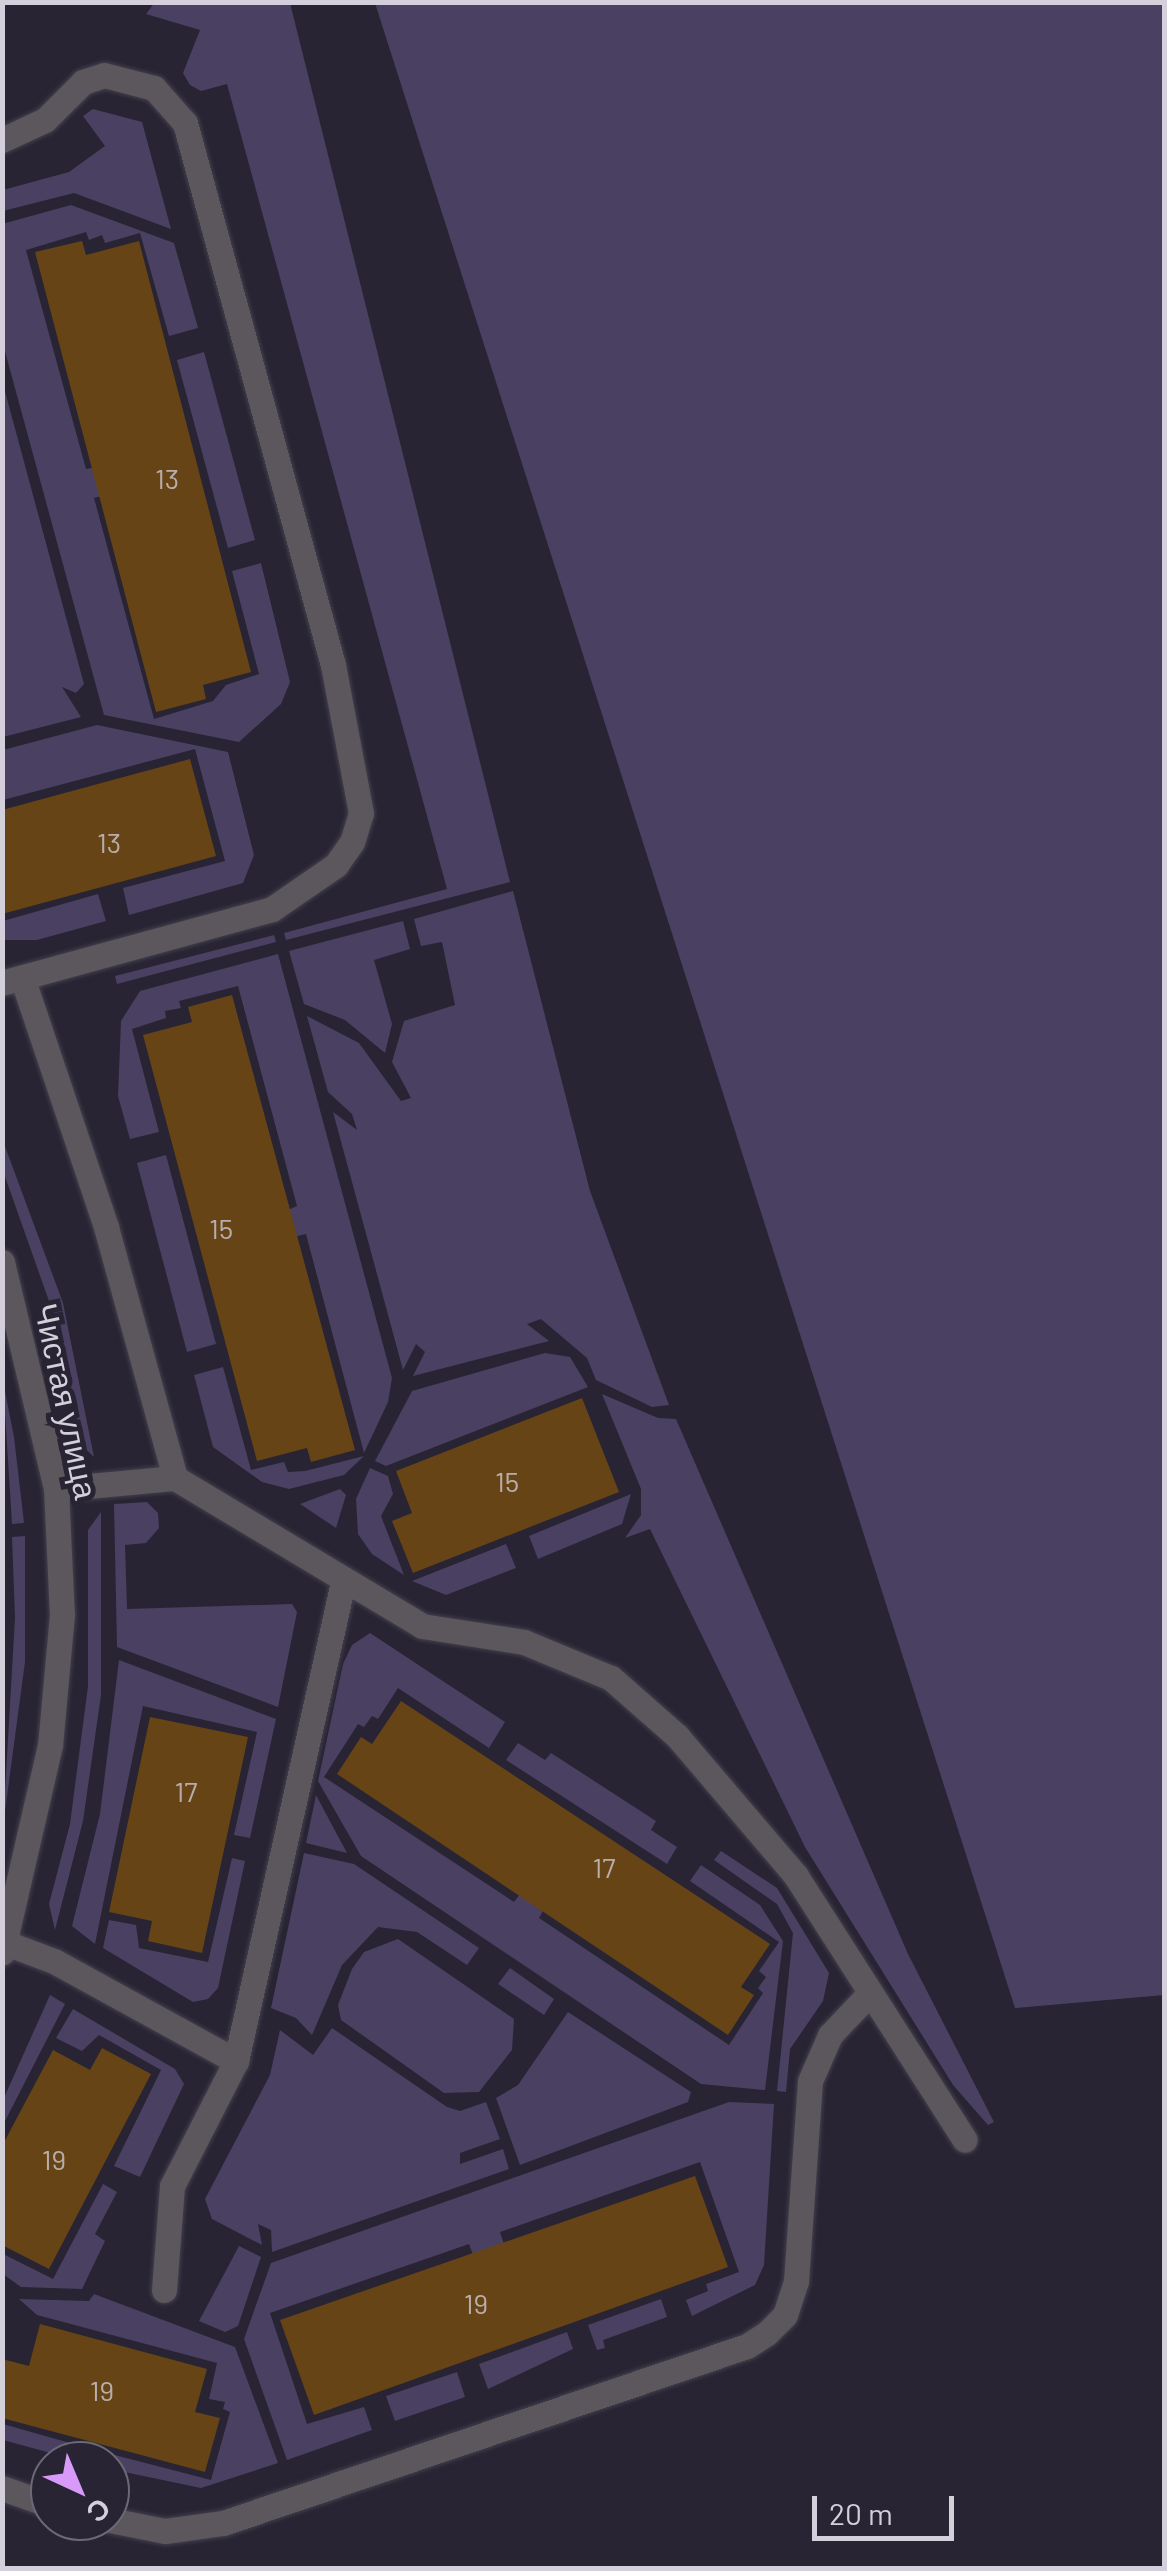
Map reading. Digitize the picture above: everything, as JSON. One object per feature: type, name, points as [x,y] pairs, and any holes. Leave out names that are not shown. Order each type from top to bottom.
[{"type":"street","points":[[2,140],[45,120],[83,82],[104,76],[154,88],[185,123],[332,665],[361,813],[352,842],[336,865],[272,910],[12,982],[106,1226],[175,1478]]},
{"type":"street","name":"Чистая улица","points":[[2,1262],[56,1489],[62,1614],[50,1745],[4,1948]]},
{"type":"street","points":[[56,1489],[175,1478],[422,1626],[480,1631],[570,1658],[647,1706],[796,1876],[965,2140]]},
{"type":"street","points":[[164,2290],[172,2186],[236,2061],[343,1582]]},
{"type":"street","points":[[4,1948],[54,1962],[236,2061]]},
{"type":"street","points":[[130,2524],[165,2531],[223,2523],[747,2346],[768,2333],[785,2315],[796,2282],[810,2082],[830,2035],[869,1994]]},
{"type":"street","points":[[2,2488],[30,2498]]},
{"type":"shaded area","points":[[155,2],[290,3],[510,882],[286,940],[284,933],[447,889],[227,84],[201,91],[190,85],[183,73],[200,30],[146,14]]},
{"type":"shaded area","points":[[375,3],[1164,3],[1164,1995],[1015,2008]]},
{"type":"shaded area","points":[[93,109],[142,122],[171,229],[74,193],[3,211],[3,190],[69,172],[105,146],[83,116]]},
{"type":"shaded area","points":[[71,205],[174,243],[198,328],[169,336],[140,233],[105,243],[102,235],[89,240],[86,232],[26,250],[86,469],[107,465],[112,493],[94,498],[154,719],[213,701],[226,685],[259,674],[232,571],[261,563],[290,682],[281,704],[239,742],[104,715],[3,344],[2,224]]},
{"type":"shaded area","points":[[204,352],[255,540],[228,548],[177,360]]},
{"type":"shaded area","points":[[3,384],[84,684],[76,693],[62,687],[81,717],[3,737]]},
{"type":"shaded area","points":[[97,725],[228,752],[254,855],[243,883],[129,915],[123,888],[225,861],[195,749],[3,800],[3,750]]},
{"type":"shaded area","points":[[513,891],[590,1191],[669,1405],[652,1407],[596,1380],[587,1358],[541,1319],[527,1324],[549,1341],[413,1376],[425,1352],[416,1344],[403,1370],[333,1112],[357,1130],[352,1114],[328,1092],[307,1016],[359,1043],[401,1101],[411,1098],[392,1062],[404,1021],[455,1005],[442,942],[421,946],[414,919]]},
{"type":"shaded area","points":[[98,894],[106,921],[37,940],[3,940],[3,921]]},
{"type":"shaded area","points":[[403,921],[410,949],[374,960],[392,1024],[385,1053],[345,1020],[304,1004],[289,951]]},
{"type":"shaded area","points":[[274,935],[276,942],[117,984],[115,976]]},
{"type":"shaded area","points":[[278,954],[392,1378],[388,1402],[364,1453],[306,1234],[285,1239],[279,1214],[297,1206],[238,986],[179,1001],[181,1008],[165,1011],[166,1018],[132,1029],[159,1132],[130,1139],[118,1096],[121,1021],[140,991]]},
{"type":"shaded area","points":[[3,1141],[63,1303],[94,1457],[80,1444],[55,1318],[3,1171]]},
{"type":"shaded area","points":[[166,1155],[216,1344],[187,1352],[137,1163]]},
{"type":"shaded area","points":[[545,1353],[570,1357],[588,1387],[386,1466],[375,1461],[412,1391]]},
{"type":"shaded area","points":[[223,1367],[251,1470],[284,1462],[288,1472],[305,1471],[364,1456],[344,1475],[289,1489],[262,1482],[213,1447],[194,1375]]},
{"type":"shaded area","points":[[3,1381],[14,1437],[24,1523],[12,1524]]},
{"type":"shaded area","points":[[602,1394],[658,1418],[676,1419],[908,1954],[994,2122],[988,2125],[953,2085],[805,1847],[650,1529],[625,1538],[641,1515],[641,1489]]},
{"type":"shaded area","points":[[370,1468],[388,1476],[393,1494],[381,1516],[404,1575],[372,1554],[358,1534],[356,1499]]},
{"type":"shaded area","points":[[340,1489],[346,1495],[336,1528],[300,1504]]},
{"type":"shaded area","points":[[631,1494],[622,1524],[538,1559],[529,1536]]},
{"type":"shaded area","points":[[147,1502],[158,1513],[159,1528],[146,1543],[125,1545],[127,1609],[292,1604],[297,1612],[278,1707],[117,1647],[114,1504]]},
{"type":"shaded area","points":[[101,1512],[101,1695],[83,1821],[55,1930],[49,1904],[70,1824],[88,1686],[88,1530]]},
{"type":"shaded area","points":[[25,1536],[25,1662],[3,1826],[15,1618],[12,1537]]},
{"type":"shaded area","points":[[506,1544],[516,1568],[446,1595],[412,1581]]},
{"type":"shaded area","points":[[370,1633],[505,1722],[489,1748],[398,1688],[378,1719],[372,1716],[364,1727],[358,1724],[324,1777],[514,1902],[529,1882],[551,1896],[539,1918],[729,2045],[763,1993],[758,1988],[766,1977],[759,1971],[779,1942],[690,1881],[701,1865],[760,1905],[783,1941],[765,2090],[701,2084],[361,1856],[318,1781],[343,1664],[352,1645]]},
{"type":"shaded area","points":[[119,1660],[276,1719],[250,1838],[234,1835],[257,1732],[143,1706],[95,1944],[72,1926],[100,1814]]},
{"type":"shaded area","points":[[518,1743],[545,1760],[551,1753],[656,1821],[651,1830],[677,1847],[667,1864],[506,1760]]},
{"type":"shaded area","points":[[316,1795],[347,1853],[306,1843]]},
{"type":"shaded area","points":[[721,1851],[777,1888],[829,1973],[823,2001],[790,2049],[786,2092],[777,2091],[793,1933],[777,1904],[714,1860]]},
{"type":"shaded area","points":[[304,1853],[354,1864],[479,1948],[467,1965],[417,1932],[378,1927],[342,1965],[312,2035],[296,2018],[271,2008]]},
{"type":"shaded area","points":[[232,1858],[245,1861],[218,1988],[208,1999],[193,2002],[103,1948],[109,1920],[136,1925],[139,1948],[208,1962]]},
{"type":"shaded area","points":[[398,1939],[514,2019],[512,2050],[479,2092],[444,2093],[341,2020],[338,2005],[352,1969],[364,1952]]},
{"type":"shaded area","points":[[510,1968],[554,1999],[544,2015],[498,1984]]},
{"type":"shaded area","points":[[50,1995],[65,2004],[3,2125],[3,2100]]},
{"type":"shaded area","points":[[73,2009],[175,2069],[184,2084],[140,2177],[114,2166],[161,2070],[99,2035],[82,2051],[56,2038]]},
{"type":"shaded area","points":[[568,2012],[691,2092],[688,2102],[520,2165],[496,2098],[518,2085]]},
{"type":"shaded area","points":[[332,2028],[447,2107],[460,2111],[486,2102],[500,2139],[460,2153],[460,2164],[503,2149],[509,2169],[272,2252],[271,2230],[258,2224],[262,2245],[212,2219],[205,2199],[270,2075],[280,2030],[313,2055]]},
{"type":"shaded area","points":[[729,2102],[774,2104],[764,2265],[755,2285],[692,2316],[686,2300],[708,2291],[706,2284],[739,2272],[700,2162],[500,2232],[508,2257],[478,2268],[469,2244],[270,2313],[307,2424],[364,2407],[372,2430],[287,2460],[244,2339],[271,2263]]},
{"type":"shaded area","points":[[103,2184],[117,2192],[95,2234],[105,2241],[82,2289],[21,2287],[3,2274],[3,2254],[53,2279]]},
{"type":"shaded area","points":[[239,2246],[261,2257],[238,2326],[225,2332],[199,2321]]},
{"type":"shaded area","points":[[94,2294],[235,2347],[278,2463],[201,2488],[130,2473],[130,2459],[211,2480],[230,2412],[223,2409],[225,2402],[209,2399],[217,2363],[37,2315],[19,2299],[89,2301]]},
{"type":"shaded area","points":[[661,2299],[667,2317],[603,2340],[605,2348],[597,2350],[588,2325]]},
{"type":"shaded area","points":[[567,2332],[573,2349],[488,2389],[479,2364]]},
{"type":"shaded area","points":[[457,2372],[465,2397],[395,2421],[386,2396]]},
{"type":"shaded area","points":[[3,2424],[63,2441],[30,2441],[30,2447],[3,2440]]},
{"type":"building","points":[[82,241],[86,255],[139,241],[251,672],[203,685],[206,699],[156,712],[35,252]]},
{"type":"building","points":[[190,759],[216,856],[2,914],[2,810]]},
{"type":"building","points":[[232,995],[355,1450],[311,1462],[307,1448],[257,1461],[143,1035],[192,1022],[188,1007]]},
{"type":"building","points":[[582,1398],[619,1492],[413,1573],[392,1521],[412,1513],[396,1471]]},
{"type":"building","points":[[401,1701],[770,1944],[741,1987],[754,1995],[728,2035],[337,1774],[361,1737],[372,1744]]},
{"type":"building","points":[[150,1717],[248,1737],[202,1953],[148,1941],[152,1921],[109,1912]]},
{"type":"building","points":[[102,2048],[151,2074],[49,2269],[2,2245],[2,2146],[53,2050],[90,2070]]},
{"type":"building","points":[[695,2176],[728,2267],[314,2415],[280,2320]]},
{"type":"building","points":[[40,2324],[207,2369],[195,2412],[220,2418],[205,2472],[130,2452],[130,2441],[88,2441],[2,2418],[2,2359],[29,2366]]}]
